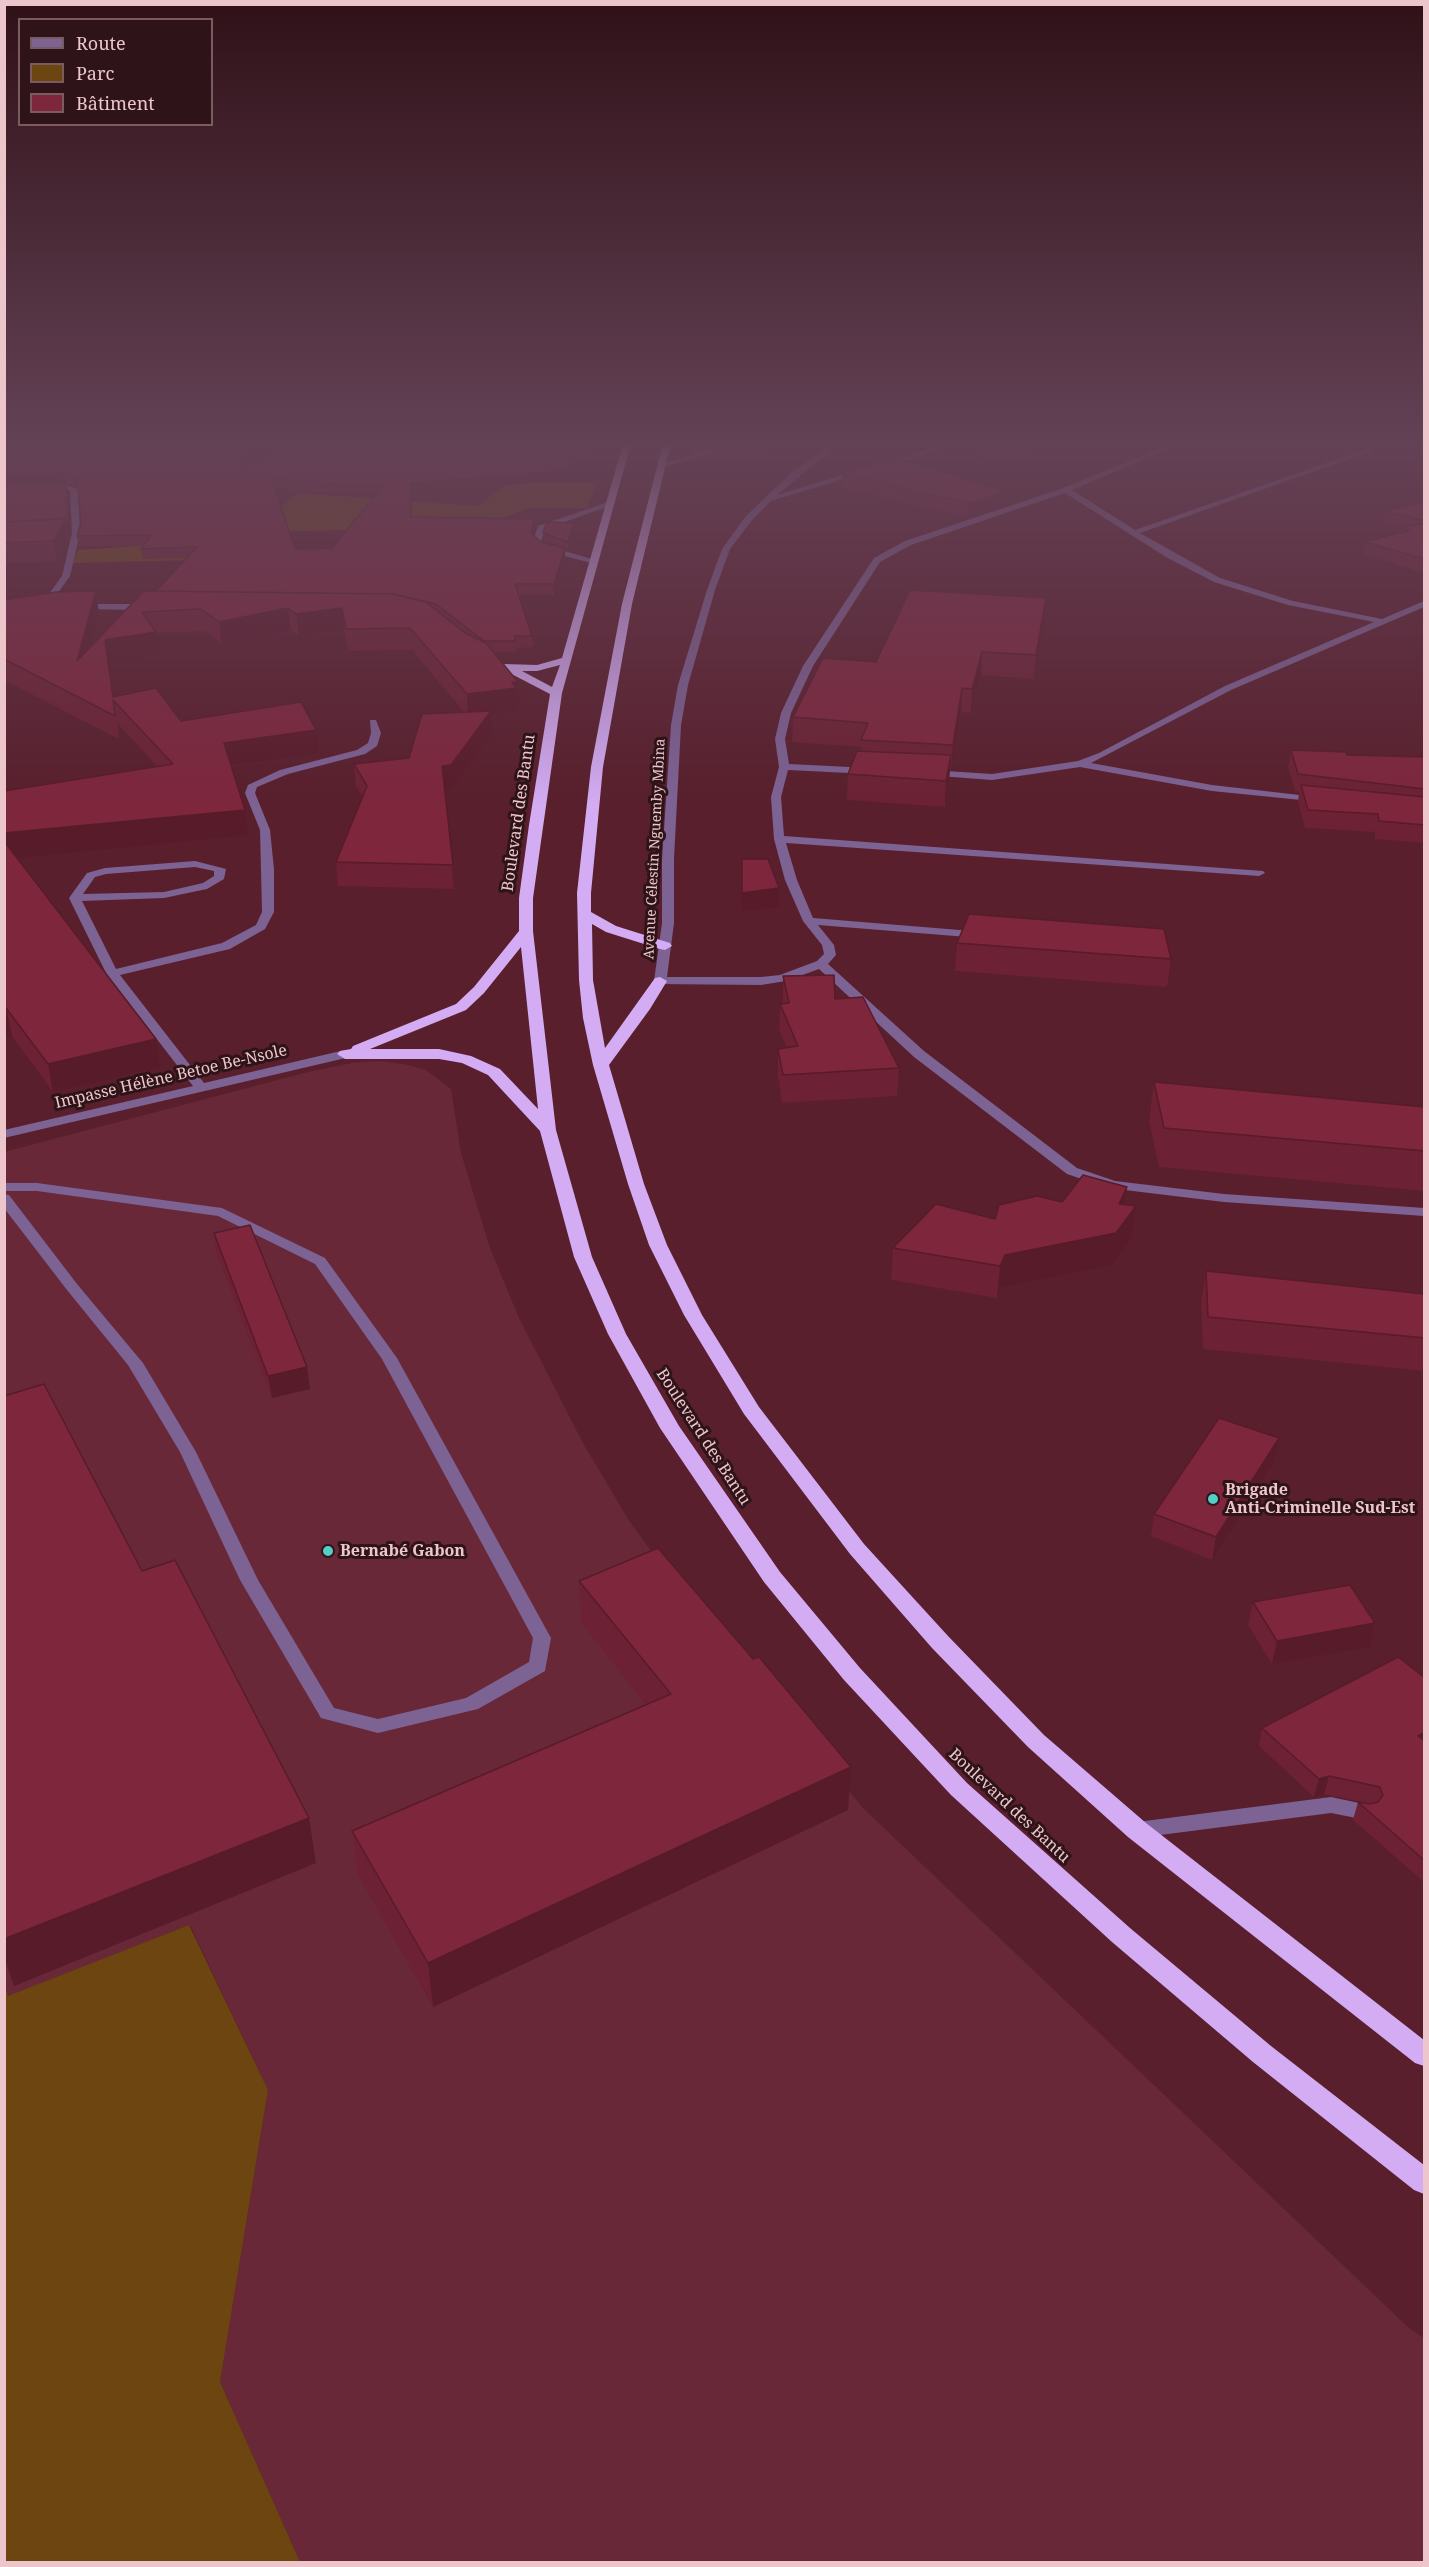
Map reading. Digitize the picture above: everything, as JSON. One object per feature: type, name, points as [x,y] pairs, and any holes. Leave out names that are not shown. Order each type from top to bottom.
[{"type":"highway","name":"Boulevard des Bantu","points":[[591,567],[567,660],[556,693],[548,755],[535,825],[526,898],[526,931],[548,1130],[583,1257],[622,1343],[670,1428],[772,1577],[852,1674],[959,1790],[1120,1935],[1262,2054],[1425,2181]]},
{"type":"highway","points":[[636,567],[627,604],[597,767],[584,914],[586,980],[601,1065],[636,1184],[658,1245],[693,1315],[751,1410],[858,1549],[940,1641],[1036,1741],[1137,1830],[1425,2055]]},
{"type":"highway","points":[[556,693],[535,680],[501,666],[537,668],[567,660]]},
{"type":"highway","points":[[584,914],[611,929],[665,946]]},
{"type":"highway","points":[[345,1054],[461,1007],[479,990],[526,931]]},
{"type":"highway","points":[[601,1065],[645,1006],[660,981]]},
{"type":"highway","points":[[345,1054],[440,1054],[466,1059],[494,1072],[548,1130]]},
{"type":"street","points":[[68,567],[66,576],[36,611],[65,608],[164,607]]},
{"type":"street","name":"Avenue Célestin Nguemby Mbina","points":[[660,981],[665,946],[672,761],[683,685],[719,567]]},
{"type":"street","points":[[660,981],[761,981],[782,978],[821,964],[830,955],[828,945],[809,921],[791,880],[779,839],[776,797],[784,767],[780,739],[786,713],[808,666],[874,567]]},
{"type":"street","points":[[1192,567],[1217,580],[1291,603],[1381,621]]},
{"type":"street","points":[[916,773],[992,777],[1080,764],[1103,755],[1228,688],[1425,604]]},
{"type":"street","points":[[112,973],[217,949],[261,927],[268,912],[268,869],[265,830],[250,793],[253,784],[284,772],[361,752],[373,744],[376,733],[374,722]]},
{"type":"street","points":[[1080,764],[1212,788],[1330,801]]},
{"type":"street","points":[[784,767],[881,771]]},
{"type":"street","points":[[779,839],[1259,873]]},
{"type":"street","points":[[195,864],[220,869],[220,878],[207,886],[164,895],[75,898],[91,875],[105,871],[195,864]]},
{"type":"street","points":[[75,898],[112,973],[200,1086]]},
{"type":"street","points":[[809,921],[996,935]]},
{"type":"street","points":[[821,964],[919,1054],[1072,1171],[1113,1185],[1212,1197],[1425,1212]]},
{"type":"street","name":"Impasse Hélène Betoe Be-Nsole","points":[[4,1134],[200,1086],[345,1054]]},
{"type":"street","points":[[4,1187],[38,1187],[222,1212],[320,1261],[388,1358],[542,1638],[538,1666],[471,1704],[378,1726],[328,1713],[249,1580],[188,1452],[135,1363],[72,1287],[4,1198]]},
{"type":"street","points":[[1137,1830],[1331,1805],[1366,1812]]},
{"type":"shaded area","points":[[379,1061],[426,1070],[451,1089],[461,1153],[490,1248],[519,1318],[583,1443],[628,1519],[675,1584],[863,1808],[1409,2328],[1424,2338],[1424,2562],[300,2562],[220,2382],[268,2090],[190,1925],[7,1997],[5,1988],[4,1152],[308,1072],[352,1063]]},
{"type":"green space","points":[[189,1925],[268,2090],[220,2382],[300,2562],[5,2562],[5,1988],[8,1996]]},
{"type":"building","points":[[179,567],[559,567],[554,584],[515,584],[532,636],[515,636],[515,641],[484,641],[436,604],[394,594],[156,591]]},
{"type":"building","points":[[910,590],[1046,598],[1036,655],[982,652],[972,689],[962,688],[953,745],[861,740],[868,723],[793,717],[823,658],[876,662]]},
{"type":"building","points":[[96,591],[77,661],[144,591],[392,594],[426,602],[465,633],[486,643],[518,682],[512,682],[516,688],[467,694],[410,628],[346,629],[342,608],[296,614],[288,608],[219,622],[201,609],[142,612],[156,632],[105,640],[113,697],[156,688],[181,721],[301,702],[316,730],[224,743],[245,810],[4,833],[4,791],[173,764],[113,700],[115,716],[4,659],[4,600],[56,592]]},
{"type":"building","points":[[491,711],[451,765],[442,766],[453,865],[336,862],[367,786],[354,764],[409,758],[422,714]]},
{"type":"building","points":[[1291,750],[1346,752],[1347,755],[1425,757],[1425,789],[1298,774]]},
{"type":"building","points":[[857,751],[951,755],[946,781],[848,774]]},
{"type":"building","points":[[1301,785],[1425,797],[1425,825],[1379,821],[1378,814],[1308,810]]},
{"type":"building","points":[[4,841],[156,1039],[48,1064],[4,1008]]},
{"type":"building","points":[[742,859],[768,859],[779,888],[742,893]]},
{"type":"building","points":[[969,914],[1164,929],[1171,959],[957,943]]},
{"type":"building","points":[[834,975],[835,999],[863,997],[899,1068],[783,1075],[778,1049],[798,1046],[780,1004],[789,1003],[783,976]]},
{"type":"building","points":[[1154,1082],[1425,1107],[1425,1151],[1164,1128]]},
{"type":"building","points":[[1083,1175],[1127,1187],[1119,1204],[1136,1206],[1116,1233],[1005,1255],[1000,1266],[893,1248],[936,1204],[995,1219],[999,1205],[1037,1196],[1062,1202]]},
{"type":"building","points":[[250,1225],[307,1367],[268,1376],[214,1233]]},
{"type":"building","points":[[1206,1271],[1425,1294],[1425,1338],[1208,1317]]},
{"type":"building","points":[[44,1384],[142,1571],[175,1560],[309,1818],[4,1939],[4,1396]]},
{"type":"building","name":"Brigade Anti-Criminelle Sud-Est","points":[[1219,1418],[1279,1438],[1216,1537],[1154,1514]]},
{"type":"building","points":[[658,1548],[753,1659],[759,1657],[851,1767],[428,1963],[352,1831],[671,1694],[579,1581]]},
{"type":"building","points":[[1350,1585],[1375,1623],[1277,1641],[1253,1602]]},
{"type":"building","points":[[1398,1657],[1425,1678],[1425,1732],[1418,1736],[1425,1741],[1425,1861],[1358,1802],[1370,1804],[1378,1802],[1383,1795],[1380,1787],[1329,1776],[1319,1779],[1262,1728]]},
{"type":"place","name":"Brigade Anti-Criminelle Sud-Est","points":[[1213,1499]]},
{"type":"place","name":"Bernabé Gabon","points":[[328,1551]]}]
